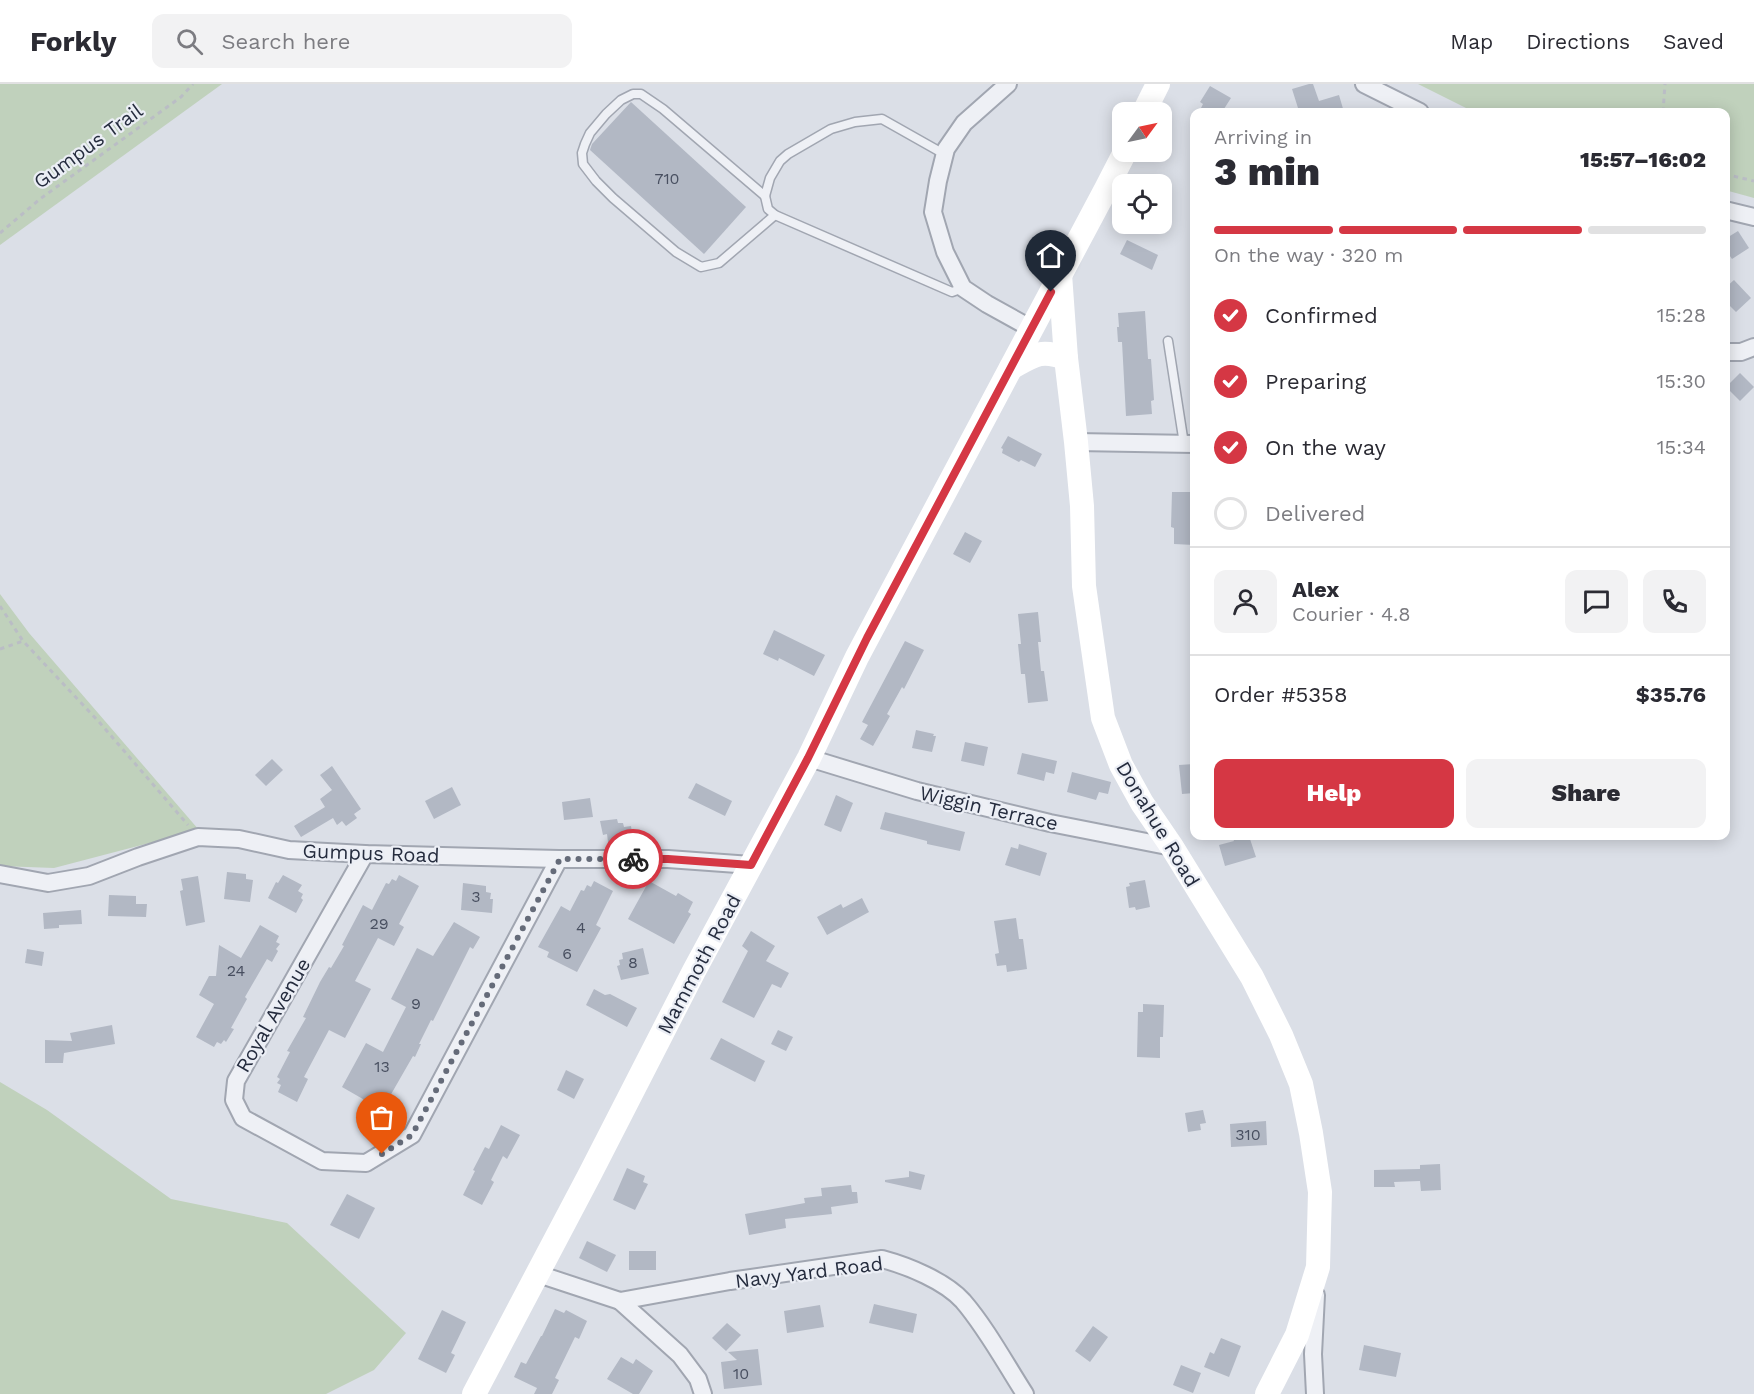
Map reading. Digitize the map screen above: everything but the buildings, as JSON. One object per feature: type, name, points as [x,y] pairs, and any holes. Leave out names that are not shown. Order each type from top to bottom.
[{"type":"main road","points":[[1149,102],[1158,84]]},
{"type":"main road","name":"Mammoth Road","points":[[474,1394],[808,758],[857,657],[1120,162]]},
{"type":"main road","name":"Donahue Road","points":[[1060,274],[1066,358],[1082,506],[1084,586],[1102,718],[1121,765],[1142,803],[1172,847],[1252,977],[1281,1035],[1301,1084],[1320,1192],[1318,1267],[1297,1335],[1267,1394]]},
{"type":"main road","points":[[1011,368],[1034,355],[1046,352],[1066,358]]},
{"type":"street","points":[[1008,84],[964,123],[946,149],[933,212],[945,252],[963,288],[1032,329]]},
{"type":"street","points":[[1364,84],[1412,108]]},
{"type":"street","points":[[1730,211],[1754,217]]},
{"type":"street","points":[[1730,352],[1741,352],[1754,347]]},
{"type":"street","points":[[1076,442],[1189,444]]},
{"type":"street","name":"Wiggin Terrace","points":[[808,758],[917,791],[1050,824],[1172,847]]},
{"type":"street","name":"Gumpus Road","points":[[0,874],[48,883],[89,876],[198,837],[239,839],[289,850],[365,854],[668,859],[751,865]]},
{"type":"street","name":"Royal Avenue","points":[[365,854],[236,1081],[234,1100],[243,1118],[322,1161],[366,1163],[412,1135],[560,859]]},
{"type":"street","name":"Navy Yard Road","points":[[538,1274],[620,1300],[882,1259],[901,1264],[938,1282],[962,1300],[987,1334],[1025,1394]]},
{"type":"street","points":[[1314,1394],[1313,1354],[1318,1267]]},
{"type":"street","points":[[620,1300],[680,1355],[698,1379],[703,1394]]},
{"type":"lane","points":[[765,196],[663,109],[641,94],[633,94],[621,100],[590,133],[582,153],[584,164],[596,181],[676,252],[701,267],[719,263],[775,215]]},
{"type":"lane","points":[[944,154],[882,119],[855,122],[831,129],[788,154],[773,172],[765,196],[768,209],[775,215],[952,292],[963,288]]},
{"type":"lane","points":[[1168,341],[1189,444]]},
{"type":"path","name":"Gumpus Trail","points":[[0,233],[40,199],[181,97],[193,84]]},
{"type":"path","points":[[1663,108],[1665,84]]},
{"type":"path","points":[[1730,175],[1754,181]]},
{"type":"path","points":[[0,606],[23,641],[100,723],[193,831]]},
{"type":"path","points":[[0,649],[23,641]]},
{"type":"green space","points":[[0,84],[222,84],[0,245]]},
{"type":"green space","points":[[1418,84],[1754,84],[1754,198],[1730,191],[1730,108],[1466,108]]},
{"type":"green space","points":[[0,594],[29,633],[199,830],[54,868],[0,866]]},
{"type":"green space","points":[[0,1082],[47,1110],[171,1199],[287,1223],[406,1333],[374,1370],[326,1394],[0,1394]]},
{"type":"way so far","points":[[382,1154],[412,1135],[560,859],[633,859]]},
{"type":"route","points":[[633,859],[751,865],[808,758],[857,657],[1051,292]]}]
